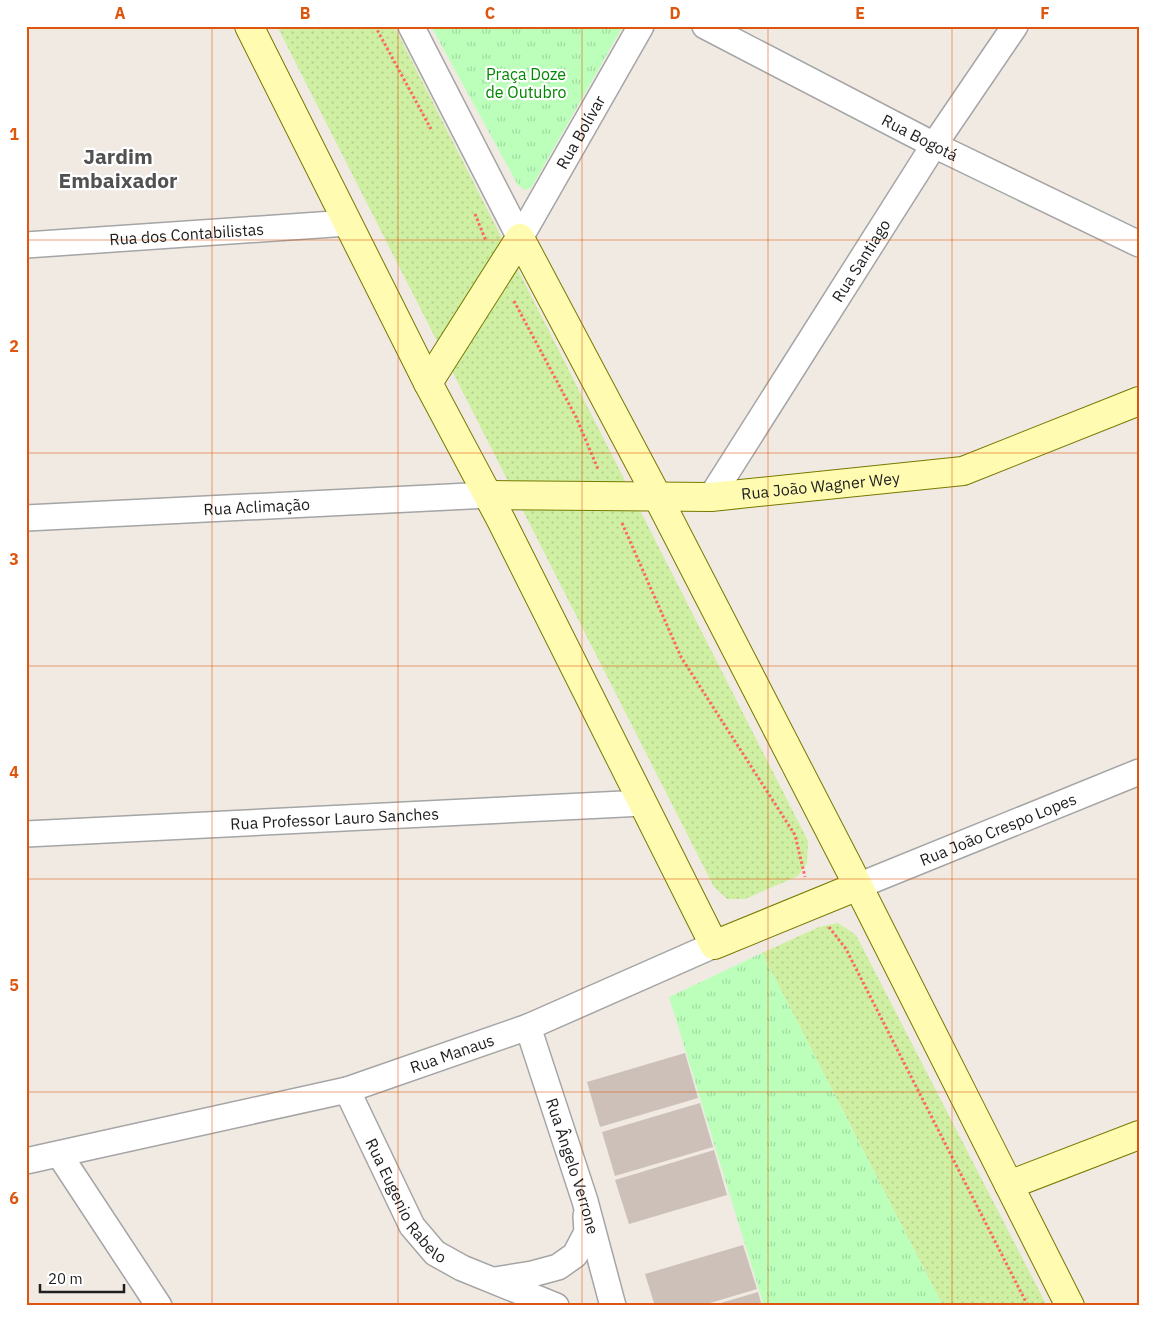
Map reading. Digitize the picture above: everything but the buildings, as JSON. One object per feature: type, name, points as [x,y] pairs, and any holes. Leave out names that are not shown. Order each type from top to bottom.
[{"type":"street","points":[[248,26],[428,383],[489,495],[714,945]]},
{"type":"street","points":[[411,26],[520,238],[657,496],[858,886],[1070,1306]]},
{"type":"street","name":"Rua Bolívar","points":[[520,238],[641,26]]},
{"type":"street","name":"Rua Bogotá","points":[[705,26],[934,145],[1139,244]]},
{"type":"street","name":"Rua Santiago","points":[[711,497],[934,145],[1015,26]]},
{"type":"street","name":"Rua dos Contabilistas","points":[[26,245],[348,223]]},
{"type":"street","points":[[428,383],[520,238]]},
{"type":"street","points":[[1127,406],[1139,385]]},
{"type":"street","name":"Rua João Wagner Wey","points":[[489,495],[711,497],[963,471],[1127,406]]},
{"type":"street","name":"Rua Aclimação","points":[[26,518],[489,495]]},
{"type":"street","name":"Rua João Crespo Lopes","points":[[858,886],[1139,772]]},
{"type":"street","name":"Rua Professor Lauro Sanches","points":[[26,834],[644,803]]},
{"type":"street","name":"Rua Manaus","points":[[26,1161],[347,1090],[528,1027],[714,945],[858,886]]},
{"type":"street","name":"Rua Ângelo Verrone","points":[[528,1027],[585,1201],[613,1306]]},
{"type":"street","name":"Rua Eugenio Rabelo","points":[[347,1090],[412,1226],[434,1253],[462,1268],[556,1306]]},
{"type":"street","points":[[1009,1186],[1139,1135]]},
{"type":"street","points":[[59,1154],[159,1306]]},
{"type":"street","name":"Rua Eugenio Rabelo","points":[[494,1280],[532,1274],[558,1267],[575,1255],[587,1232],[585,1201]]},
{"type":"path","points":[[375,26],[435,136]]},
{"type":"path","points":[[474,212],[498,271],[576,416],[609,496],[681,656],[794,835],[812,904],[846,949],[1028,1306]]},
{"type":"green space","points":[[277,26],[394,26],[808,841],[807,863],[798,876],[745,899],[727,899],[714,887]]},
{"type":"green space","name":"Praça Doze de Outubro","points":[[431,26],[623,26],[531,188],[525,190],[518,185]]},
{"type":"green space","points":[[838,923],[856,935],[1047,1306],[943,1306],[762,953],[819,927]]},
{"type":"green space","points":[[762,953],[943,1306],[764,1306],[669,997]]},
{"type":"district","name":"Jardim Embaixador","points":[[118,169]]}]
